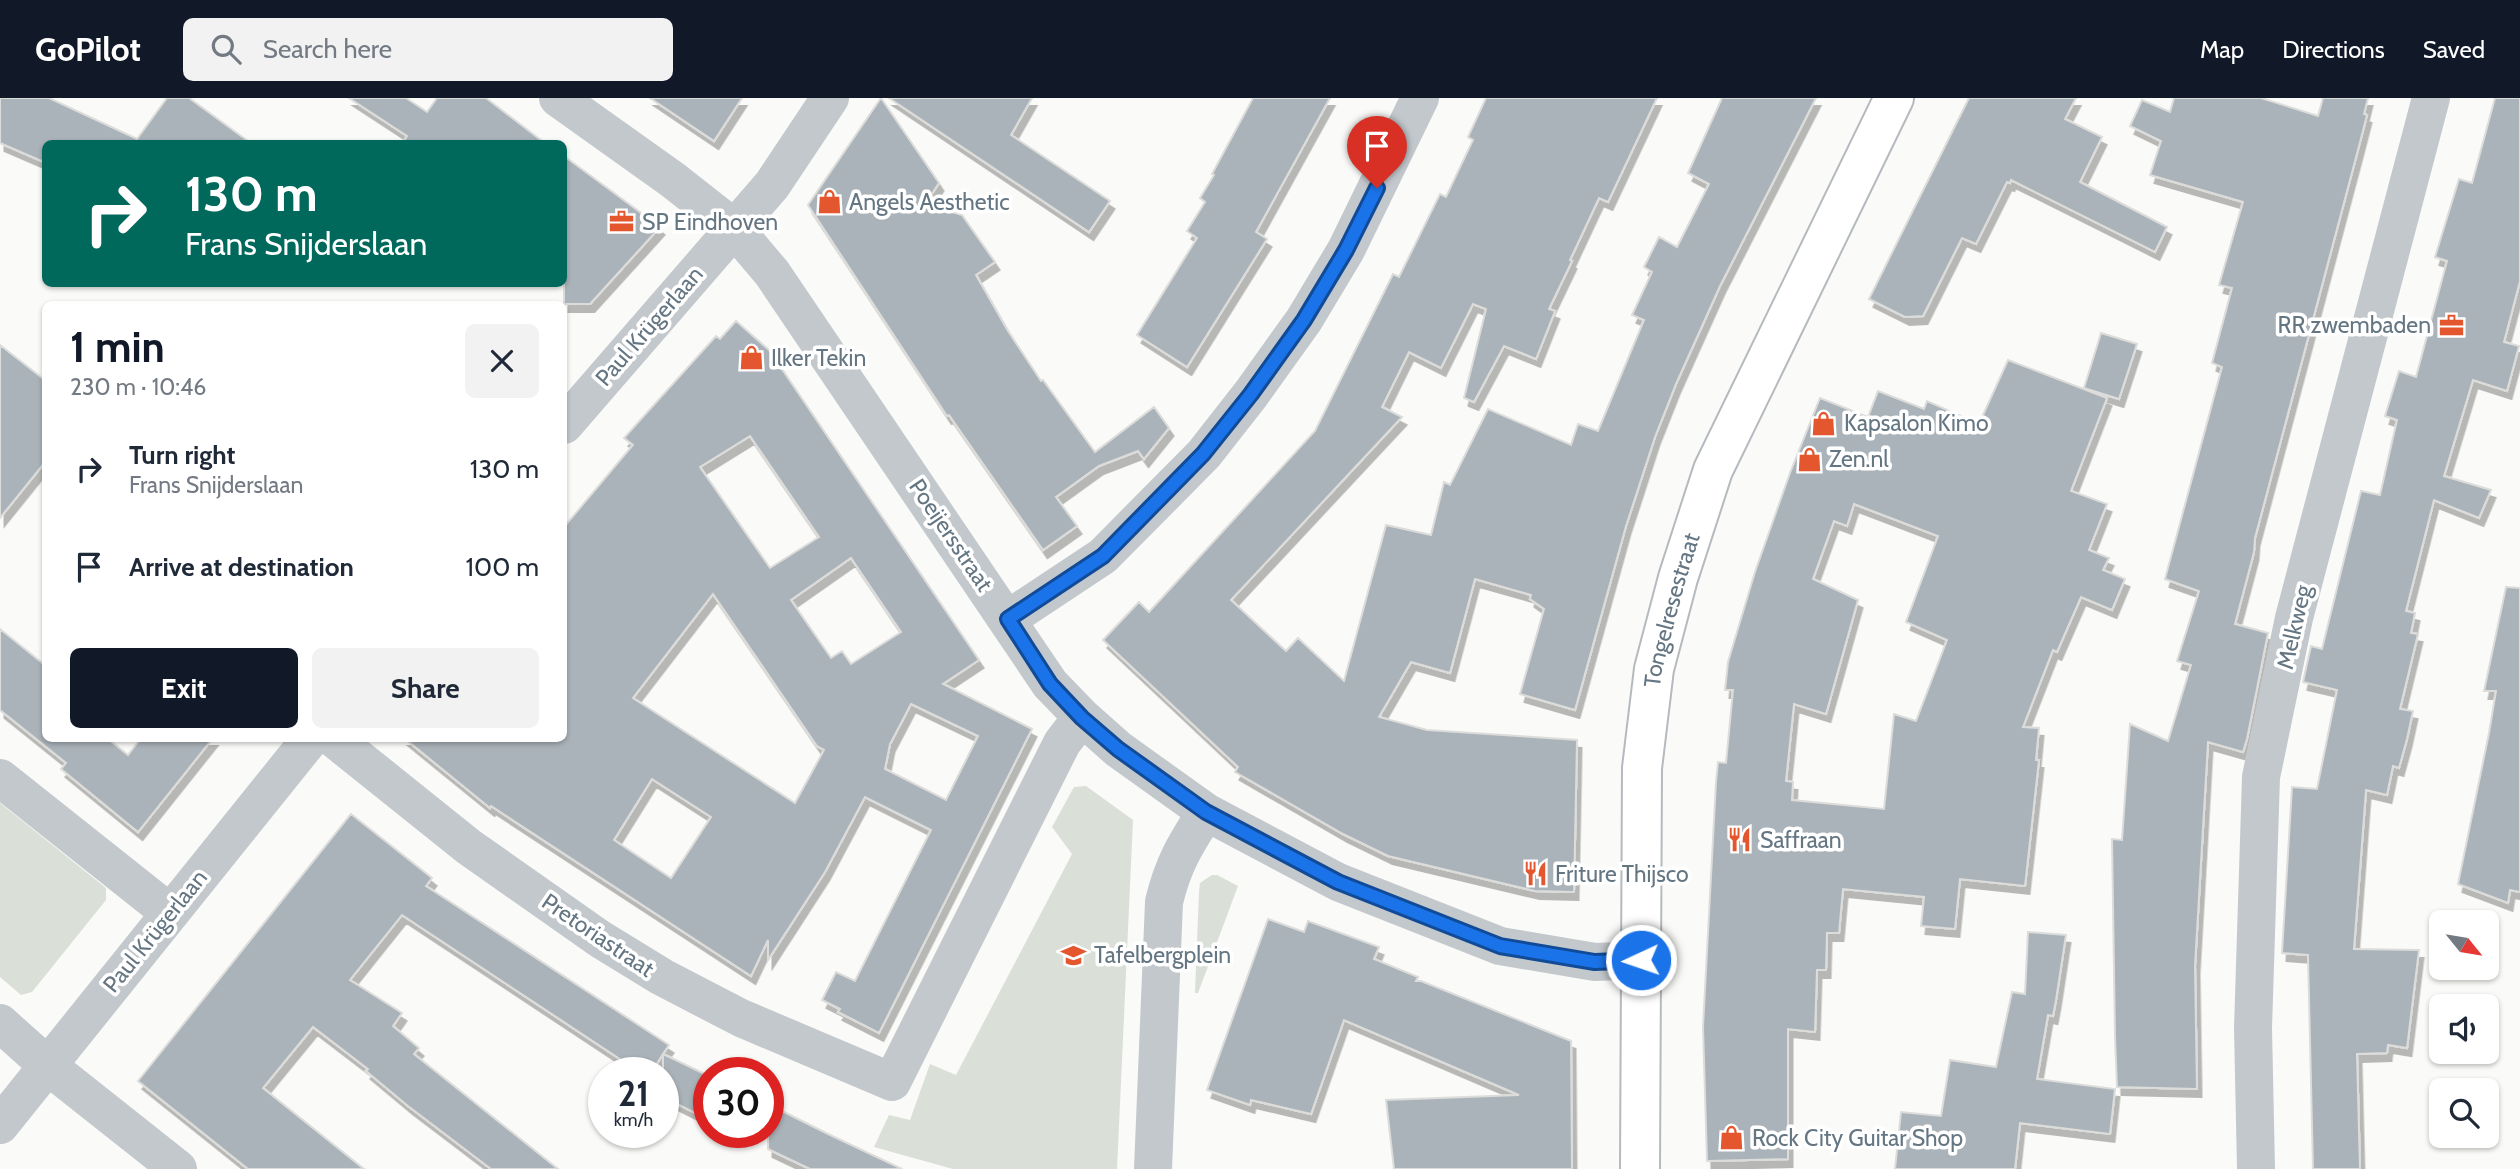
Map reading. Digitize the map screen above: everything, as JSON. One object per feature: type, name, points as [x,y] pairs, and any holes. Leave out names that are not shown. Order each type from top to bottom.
[{"type":"main road","name":"Tongelresestraat","points":[[1640,1169],[1642,768],[1654,670],[1678,578],[1713,470],[1894,98]]},
{"type":"street","name":"Poeijersstraat","points":[[558,98],[673,180],[734,228],[772,273],[1050,684],[1082,718],[1118,749],[1206,812],[1338,882],[1500,946],[1595,962],[1641,960]]},
{"type":"street","name":"Paul Krügerlaan","points":[[567,422],[772,185],[830,98]]},
{"type":"street","points":[[1008,619],[1103,556],[1203,454],[1251,394],[1304,320],[1346,250],[1420,98]]},
{"type":"street","name":"Melkweg","points":[[2256,1169],[2253,1028],[2261,777],[2294,618],[2431,98]]},
{"type":"street","name":"Pretoriastraat","points":[[338,742],[469,847],[600,939],[662,977],[741,1018],[892,1082],[1055,755],[1082,718]]},
{"type":"street","name":"Paul Krügerlaan","points":[[0,1125],[308,742]]},
{"type":"street","points":[[0,778],[170,913]]},
{"type":"street","points":[[1153,1169],[1164,902],[1171,873],[1206,812]]},
{"type":"street","points":[[0,1023],[48,1066],[178,1169]]},
{"type":"shaded area","name":"Tafelbergplein","points":[[1086,786],[1133,820],[1117,1169],[953,1169],[874,1147],[889,1115],[910,1120],[930,1064],[956,1075],[1072,854],[1052,827],[1074,787]]},
{"type":"shaded area","points":[[0,803],[106,888],[106,900],[32,992],[21,995],[0,977]]},
{"type":"shaded area","points":[[1212,875],[1238,886],[1198,993],[1195,993],[1200,883]]},
{"type":"building","points":[[0,98],[49,98],[137,139],[167,98],[189,98],[247,140],[42,140],[42,161],[0,143]]},
{"type":"building","points":[[349,98],[406,98],[427,112],[437,98],[486,98],[541,140],[404,140],[407,136]]},
{"type":"building","points":[[650,98],[742,98],[714,141]]},
{"type":"building","points":[[881,98],[939,183],[925,204],[962,215],[995,262],[976,275],[1041,381],[1043,380],[1095,452],[1154,407],[1169,428],[1144,459],[1138,451],[1099,466],[1056,497],[1077,526],[1043,550],[949,415],[947,416],[808,205]]},
{"type":"building","points":[[889,98],[1032,98],[1011,135],[1110,201],[1089,232]]},
{"type":"building","points":[[1253,98],[1330,98],[1256,232],[1267,239],[1187,367],[1137,335],[1197,238],[1187,231],[1205,202],[1200,198]]},
{"type":"building","points":[[1486,98],[1657,98],[1608,202],[1599,198],[1570,260],[1572,261],[1549,309],[1555,311],[1536,359],[1504,346],[1474,402],[1464,398],[1486,309],[1473,304],[1441,368],[1409,352],[1382,407],[1402,417],[1231,600],[1286,651],[1298,638],[1344,681],[1386,525],[1431,535],[1444,482],[1450,485],[1488,409],[1571,445],[1578,424],[1598,431],[1644,320],[1632,315],[1652,272],[1644,267],[1659,237],[1677,247],[1709,184],[1688,173],[1722,98],[1816,98],[1720,286],[1655,437],[1626,526],[1575,710],[1520,694],[1544,609],[1530,599],[1531,595],[1475,579],[1450,673],[1411,662],[1379,717],[1427,730],[1577,740],[1574,892],[1535,891],[1388,856],[1343,834],[1235,772],[1238,767],[1103,640],[1139,602],[1149,612],[1315,431],[1393,274],[1399,277],[1440,194],[1446,197],[1473,140],[1468,137]]},
{"type":"building","points":[[1969,98],[2076,98],[2065,119],[2102,137],[2080,182],[2167,227],[2155,252],[2011,180],[2010,183],[2007,182],[1976,244],[1962,238],[1923,316],[1905,317],[1869,299]]},
{"type":"building","points":[[2174,98],[2261,98],[2318,116],[2323,98],[2368,98],[2364,114],[2367,115],[2255,538],[2254,552],[2235,624],[2268,633],[2247,739],[2243,752],[2208,742],[2195,966],[2197,1089],[2117,1087],[2115,1037],[2112,839],[2122,840],[2130,724],[2168,741],[2191,665],[2177,661],[2199,591],[2165,579],[2222,367],[2212,363],[2232,288],[2219,285],[2243,202],[2150,175],[2161,141],[2130,126],[2142,100],[2170,112]]},
{"type":"building","points":[[2495,98],[2520,98],[2520,281],[2504,342],[2519,346],[2507,391],[2473,380],[2444,476],[2491,490],[2479,518],[2434,500],[2406,611],[2415,613],[2411,633],[2418,634],[2400,709],[2413,711],[2407,739],[2399,768],[2393,766],[2387,795],[2366,790],[2354,949],[2419,950],[2407,1048],[2388,1045],[2387,1053],[2357,1054],[2360,1169],[2313,1169],[2308,955],[2282,953],[2292,787],[2317,789],[2337,690],[2303,682],[2311,646],[2322,649],[2361,491],[2380,495],[2397,420],[2385,416],[2399,371],[2416,377],[2447,261],[2435,257],[2459,179],[2472,183]]},
{"type":"building","points":[[567,158],[660,227],[590,304],[567,304],[567,301],[564,301],[564,287],[567,287]]},
{"type":"building","points":[[736,321],[769,350],[979,660],[943,684],[1032,729],[879,1033],[838,1012],[840,1009],[822,1000],[836,972],[855,981],[931,830],[865,797],[825,872],[768,960],[768,940],[751,976],[491,806],[490,808],[409,742],[567,742],[567,523],[633,445],[624,438],[716,336],[720,339]],"holes":[[[750,436],[819,537],[770,568],[700,467]],[[851,558],[901,632],[851,664],[842,651],[831,658],[791,600]],[[713,594],[817,746],[824,750],[795,803],[633,698]],[[911,704],[978,736],[946,800],[885,769],[890,744]],[[652,779],[711,817],[671,878],[614,840]]]},
{"type":"building","points":[[2101,333],[2137,344],[2119,399],[2084,388]]},
{"type":"building","points":[[0,345],[42,378],[42,466],[0,518]]},
{"type":"building","points":[[2008,360],[2107,398],[2071,491],[2107,504],[2089,550],[2109,558],[2103,570],[2125,579],[2112,610],[2081,597],[2057,652],[2053,650],[2023,727],[2039,728],[2036,760],[2039,760],[2025,886],[1960,879],[1955,929],[1921,926],[1924,897],[1843,889],[1839,933],[1827,933],[1826,970],[1817,970],[1815,1032],[1788,1029],[1788,1159],[1707,1161],[1703,1027],[1716,782],[1718,762],[1726,763],[1733,690],[1725,690],[1728,662],[1755,572],[1790,473],[1820,398],[1868,417],[1878,391],[1924,409],[1927,401],[1979,424]],"holes":[[[1854,504],[1938,536],[1906,622],[1947,640],[1916,721],[1894,714],[1884,809],[1792,800],[1793,782],[1786,781],[1794,704],[1826,714],[1858,600],[1813,579],[1834,521],[1847,526]]]},
{"type":"building","points":[[2506,587],[2520,588],[2520,892],[2510,890],[2508,903],[2458,884],[2496,691],[2484,691]]},
{"type":"building","points":[[0,629],[42,663],[42,742],[112,742],[128,755],[138,742],[210,742],[138,832],[61,769],[66,763],[0,710]]},
{"type":"building","points":[[351,814],[432,878],[426,886],[669,1045],[661,1057],[617,1057],[402,915],[350,980],[402,1013],[393,1026],[419,1048],[414,1054],[558,1169],[491,1169],[408,1106],[366,1071],[368,1069],[313,1027],[263,1088],[364,1169],[248,1169],[138,1081]]},
{"type":"building","points":[[1268,919],[1304,932],[1308,921],[1379,947],[1374,959],[1418,977],[1416,981],[1571,1041],[1572,1169],[1394,1169],[1386,1100],[1519,1095],[1344,1020],[1311,1114],[1251,1100],[1250,1105],[1207,1090]]},
{"type":"building","points":[[2028,932],[2066,935],[2053,1016],[2048,1015],[2037,1079],[2115,1089],[2110,1134],[2020,1123],[2015,1169],[1895,1169],[1901,1112],[1941,1116],[1950,1060],[1996,1067],[2012,992],[2025,994]]},
{"type":"building","points":[[679,1062],[693,1068],[693,1112],[679,1105]]},
{"type":"building","points":[[784,1112],[902,1169],[810,1169],[768,1149],[784,1148]]},
{"type":"place","name":"Angels Aesthetic","points":[[829,202]]},
{"type":"place","name":"SP Eindhoven","points":[[622,222]]},
{"type":"place","name":"RR zwembaden","points":[[2451,325]]},
{"type":"place","name":"Ilker Tekin","points":[[751,358]]},
{"type":"place","name":"Kapsalon Kimo","points":[[1824,423]]},
{"type":"place","name":"Zen.nl","points":[[1809,459]]},
{"type":"place","name":"Saffraan","points":[[1740,840]]},
{"type":"place","name":"Friture Thijsco","points":[[1535,874]]},
{"type":"place","name":"Tafelbergplein","points":[[1074,955]]},
{"type":"place","name":"Rock City Guitar Shop","points":[[1732,1138]]},
{"type":"route","points":[[1377,188],[1346,250],[1304,320],[1251,394],[1203,454],[1103,556],[1008,619],[1050,684],[1082,718],[1118,749],[1206,812],[1338,882],[1500,946],[1595,962],[1641,960]]}]
